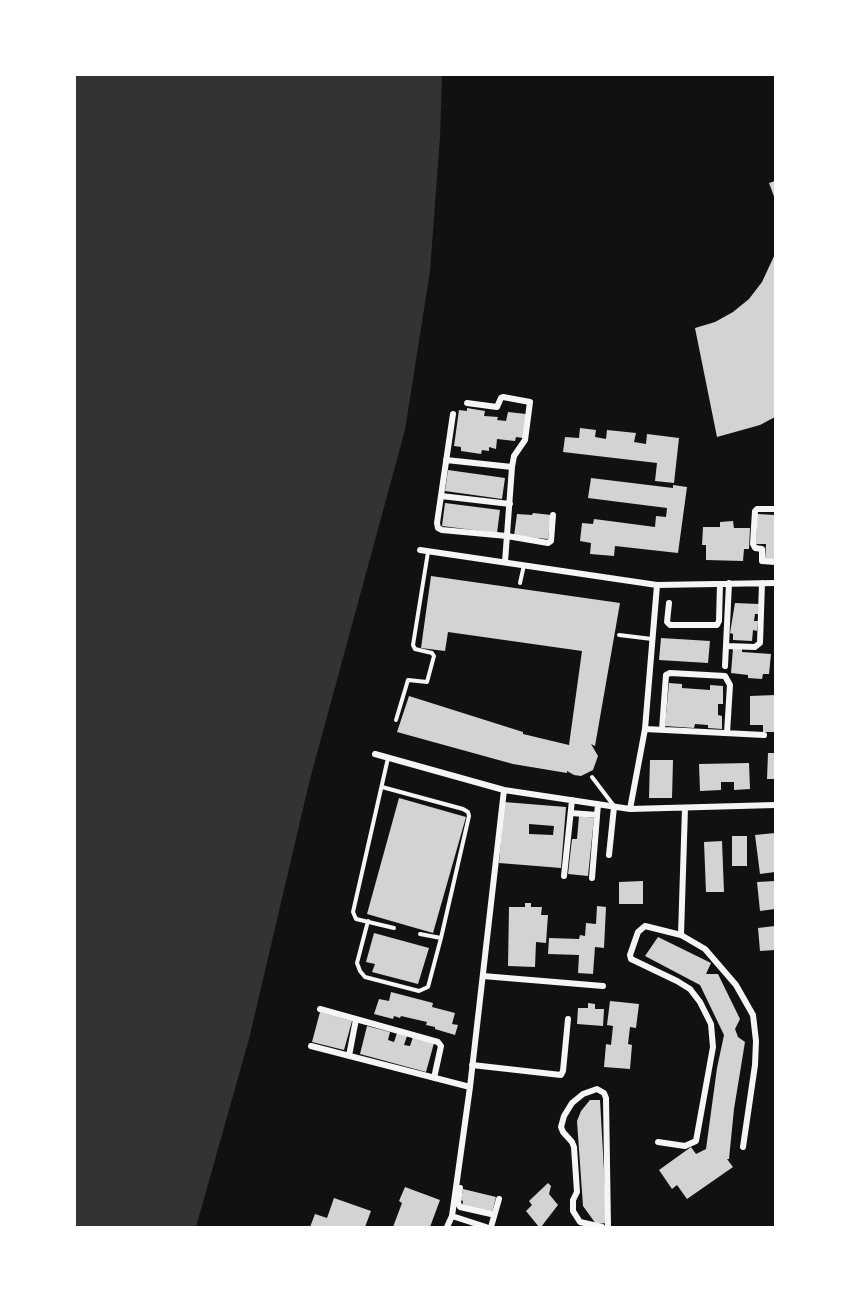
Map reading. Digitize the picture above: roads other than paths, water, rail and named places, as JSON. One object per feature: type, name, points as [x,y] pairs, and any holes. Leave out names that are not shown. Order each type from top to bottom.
[{"type":"street","points":[[467,403],[497,407],[503,397],[530,402],[525,440],[514,456],[505,562]]},
{"type":"street","points":[[453,414],[436,524],[440,529],[550,542],[553,515]]},
{"type":"street","points":[[446,460],[513,467]]},
{"type":"street","points":[[441,496],[510,504]]},
{"type":"street","points":[[775,509],[755,511],[753,544],[754,548],[762,549],[762,561],[775,561]]},
{"type":"street","points":[[420,550],[657,585],[775,583]]},
{"type":"street","points":[[725,666],[729,583]]},
{"type":"street","points":[[726,646],[755,647],[760,643],[762,583]]},
{"type":"street","points":[[669,603],[667,622],[670,625],[717,625],[720,584]]},
{"type":"street","points":[[630,809],[645,729],[657,585]]},
{"type":"street","points":[[662,730],[666,675],[725,676],[730,685],[727,733]]},
{"type":"street","points":[[645,729],[764,735]]},
{"type":"street","points":[[375,754],[504,790],[614,807],[630,809],[775,805]]},
{"type":"street","points":[[447,1227],[457,1197],[504,790]]},
{"type":"street","points":[[564,876],[572,800]]},
{"type":"street","points":[[592,878],[598,804]]},
{"type":"street","points":[[609,855],[614,807]]},
{"type":"street","points":[[681,935],[686,808]]},
{"type":"street","points":[[571,813],[597,815]]},
{"type":"street","points":[[658,1142],[684,1146],[696,1141],[713,1047],[711,1024],[700,1002],[690,989],[631,959],[630,955],[638,932],[645,926],[681,935],[705,949],[736,985],[753,1015],[756,1041],[755,1065],[743,1147]]},
{"type":"street","points":[[483,976],[603,986]]},
{"type":"street","points":[[320,1009],[438,1041],[441,1046],[434,1078]]},
{"type":"street","points":[[349,1056],[356,1019]]},
{"type":"street","points":[[472,1065],[561,1075],[568,1019]]},
{"type":"street","points":[[311,1046],[470,1086]]},
{"type":"street","points":[[602,1227],[580,1222],[573,1211],[573,1200],[577,1192],[574,1147],[561,1127],[564,1116],[572,1103],[583,1094],[597,1089],[604,1093],[606,1098],[608,1227]]},
{"type":"street","points":[[458,1188],[470,1190]]},
{"type":"street","points":[[457,1197],[460,1207],[491,1214]]},
{"type":"street","points":[[491,1227],[499,1199]]},
{"type":"street","points":[[452,1216],[486,1227]]},
{"type":"lane","points":[[396,720],[408,680],[427,682],[434,656],[432,653],[415,649],[413,645],[429,551]]},
{"type":"lane","points":[[520,583],[524,565]]},
{"type":"lane","points":[[618,635],[652,639]]},
{"type":"lane","points":[[389,758],[353,912],[356,919],[394,928]]},
{"type":"lane","points":[[592,777],[614,807]]},
{"type":"lane","points":[[368,921],[357,963],[360,972],[365,977],[419,991],[428,987],[469,816],[468,812],[463,809],[382,787]]},
{"type":"lane","points":[[420,934],[441,938]]}]
